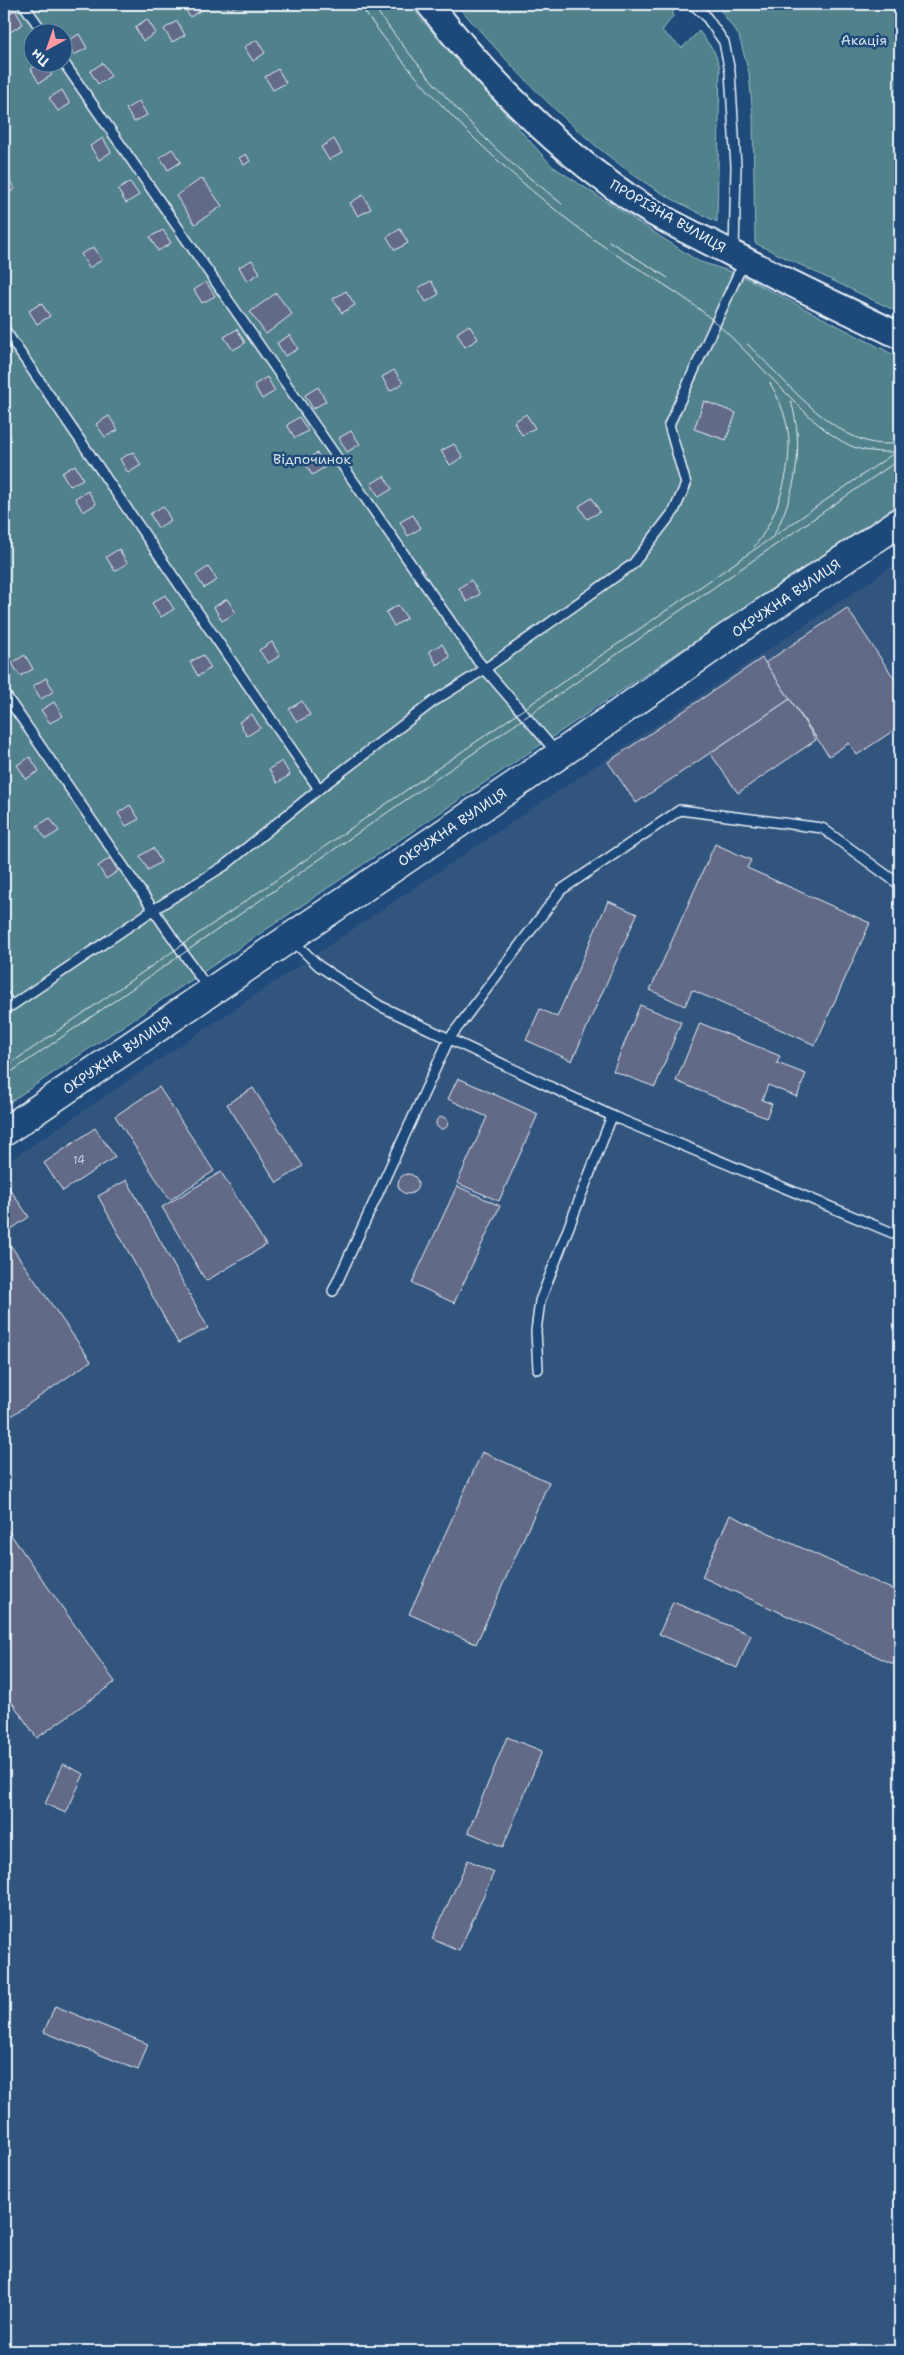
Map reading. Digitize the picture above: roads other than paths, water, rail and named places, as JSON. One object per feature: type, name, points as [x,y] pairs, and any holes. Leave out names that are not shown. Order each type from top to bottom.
[{"type":"main road","name":"ПРОРІЗНА ВУЛИЦЯ","points":[[429,4],[525,112],[596,174],[629,197],[741,258],[900,336]]},
{"type":"main road","name":"ОКРУЖНА ВУЛИЦЯ","points":[[4,1132],[559,755],[745,625],[900,522]]},
{"type":"lane","points":[[24,4],[36,22]]},
{"type":"lane","points":[[4,996],[11,1006],[153,910],[224,866],[319,789],[434,701],[485,669],[633,564],[674,511],[686,484],[670,425],[738,274],[741,258],[730,72],[724,42],[705,15],[692,4]]},
{"type":"lane","points":[[70,72],[485,669],[559,755]]},
{"type":"lane","points":[[4,329],[319,789]]},
{"type":"lane","points":[[4,693],[210,992]]},
{"type":"lane","points":[[334,1291],[449,1039],[561,890],[680,810],[822,828],[900,885]]},
{"type":"lane","points":[[290,938],[319,966],[380,1006],[612,1116],[900,1236]]},
{"type":"lane","points":[[538,1369],[536,1332],[540,1301],[612,1116]]},
{"type":"tram line","points":[[359,4],[384,38],[438,102],[498,161],[530,189],[596,241],[703,312],[811,417],[834,436],[851,446],[861,449],[895,452]]},
{"type":"tram line","points":[[372,4],[415,60],[477,130],[502,155],[562,204]]},
{"type":"tram line","points":[[609,241],[668,278]]},
{"type":"tram line","points":[[747,344],[797,394],[836,427],[857,438],[879,444],[900,442]]},
{"type":"tram line","points":[[754,547],[775,511],[784,483],[789,454],[785,418],[770,383]]},
{"type":"tram line","points":[[774,535],[788,503],[796,470],[797,436],[791,401]]},
{"type":"tram line","points":[[4,1068],[900,449]]},
{"type":"tram line","points":[[4,1077],[900,459]]},
{"type":"park label","name":"Акація","points":[[864,40]]},
{"type":"park label","name":"Відпочинок","points":[[312,459]]}]
